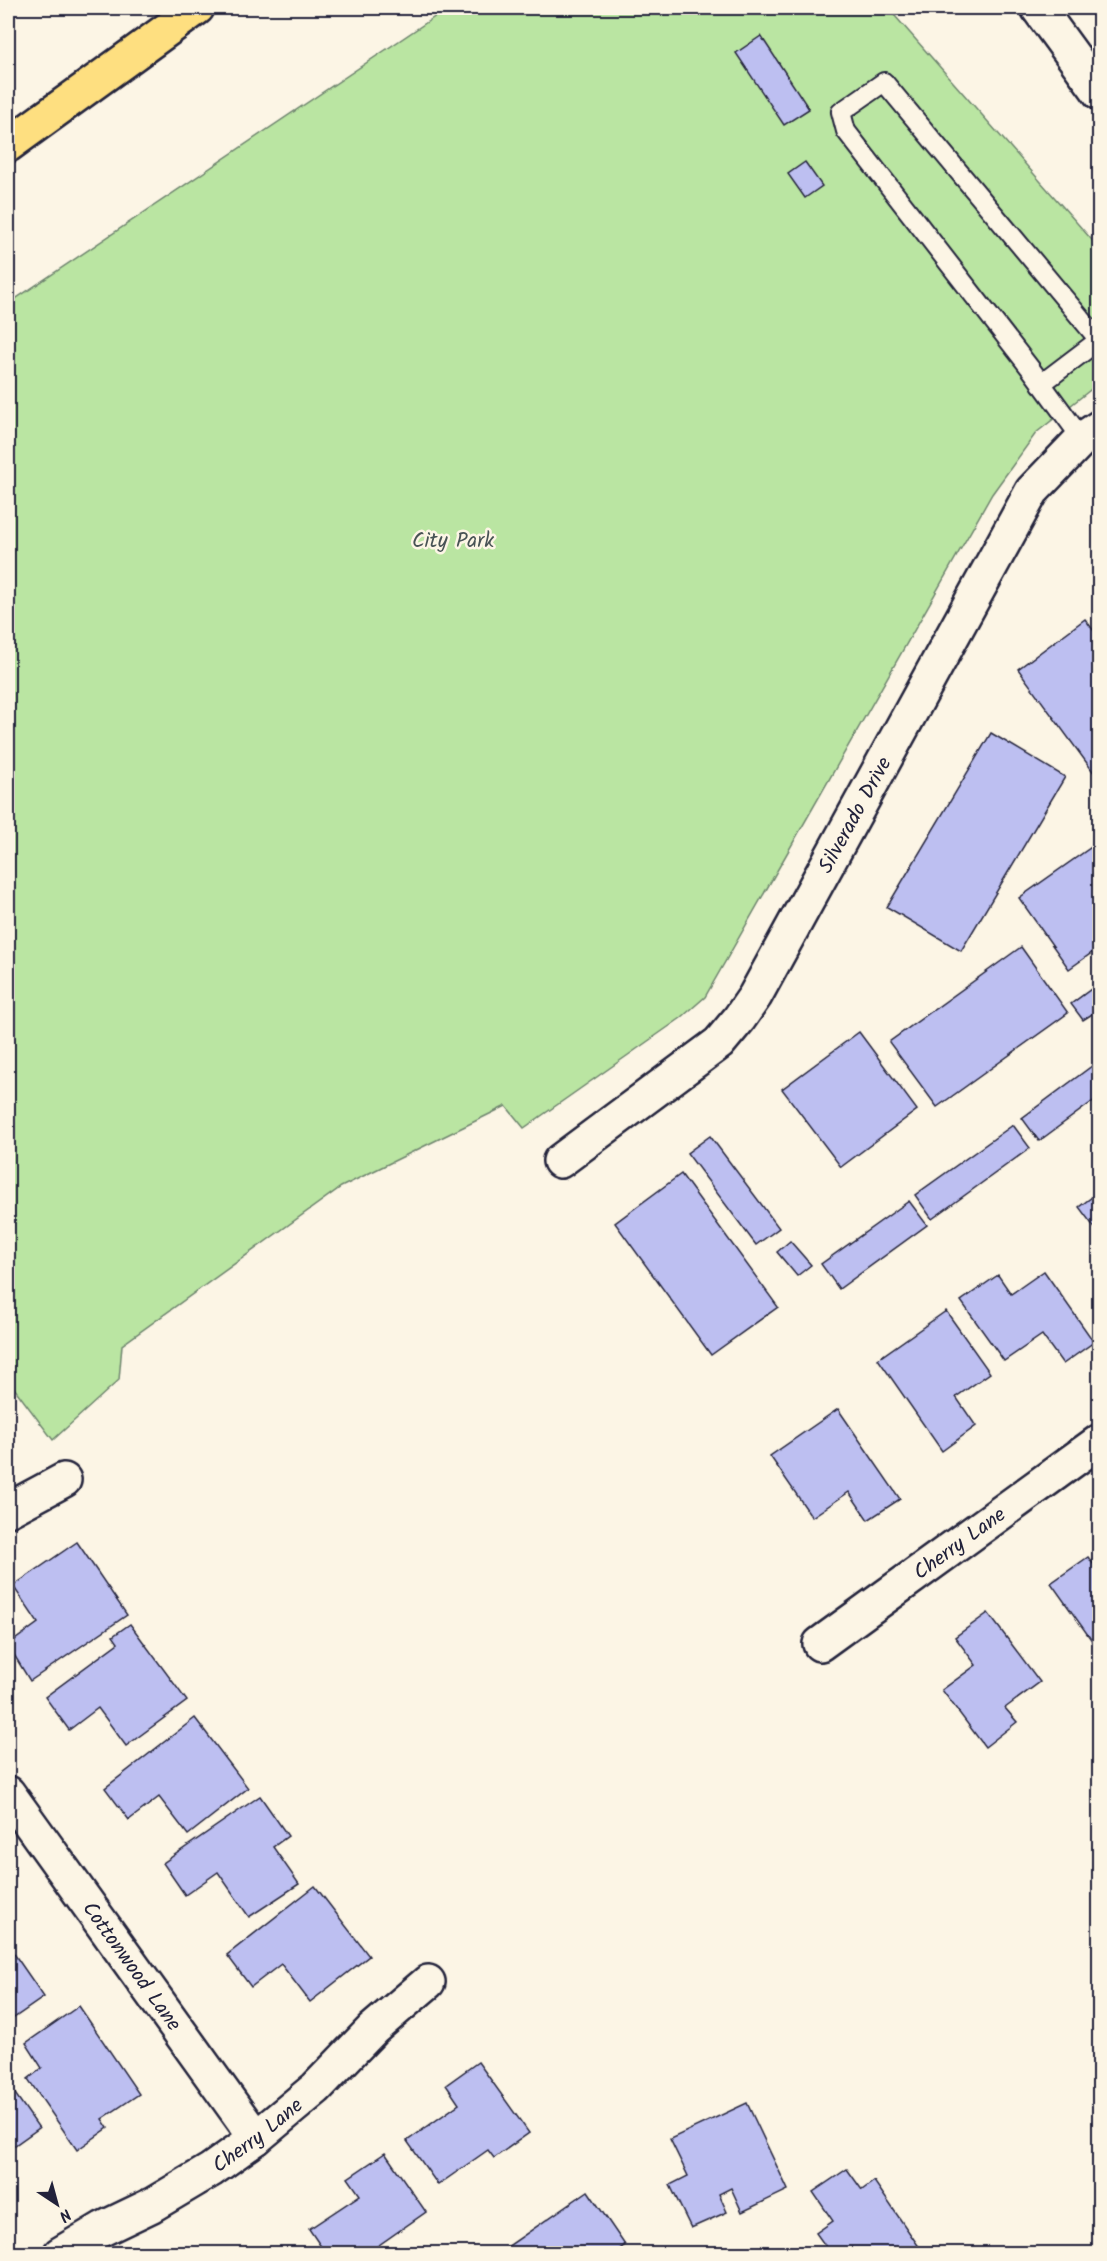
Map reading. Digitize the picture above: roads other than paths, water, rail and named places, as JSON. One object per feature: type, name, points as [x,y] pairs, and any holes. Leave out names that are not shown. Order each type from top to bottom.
[{"type":"highway","points":[[8,145],[197,8]]},
{"type":"street","points":[[1038,8],[1100,93]]},
{"type":"street","name":"Silverado Drive","points":[[560,1161],[719,1042],[739,1019],[755,996],[1032,491],[1091,433]]},
{"type":"street","name":"Cherry Lane","points":[[820,1644],[1100,1441]]},
{"type":"street","points":[[8,1510],[64,1480]]},
{"type":"street","name":"Cottonwood Lane","points":[[8,1793],[256,2138]]},
{"type":"street","name":"Cherry Lane","points":[[60,2253],[102,2229],[152,2205],[211,2170],[256,2138],[316,2088],[373,2029],[429,1982]]},
{"type":"lane","points":[[1041,384],[1099,340],[884,82],[841,112],[846,131],[1041,384],[1091,433]]},
{"type":"park label","name":"City Park","points":[[453,540]]}]
